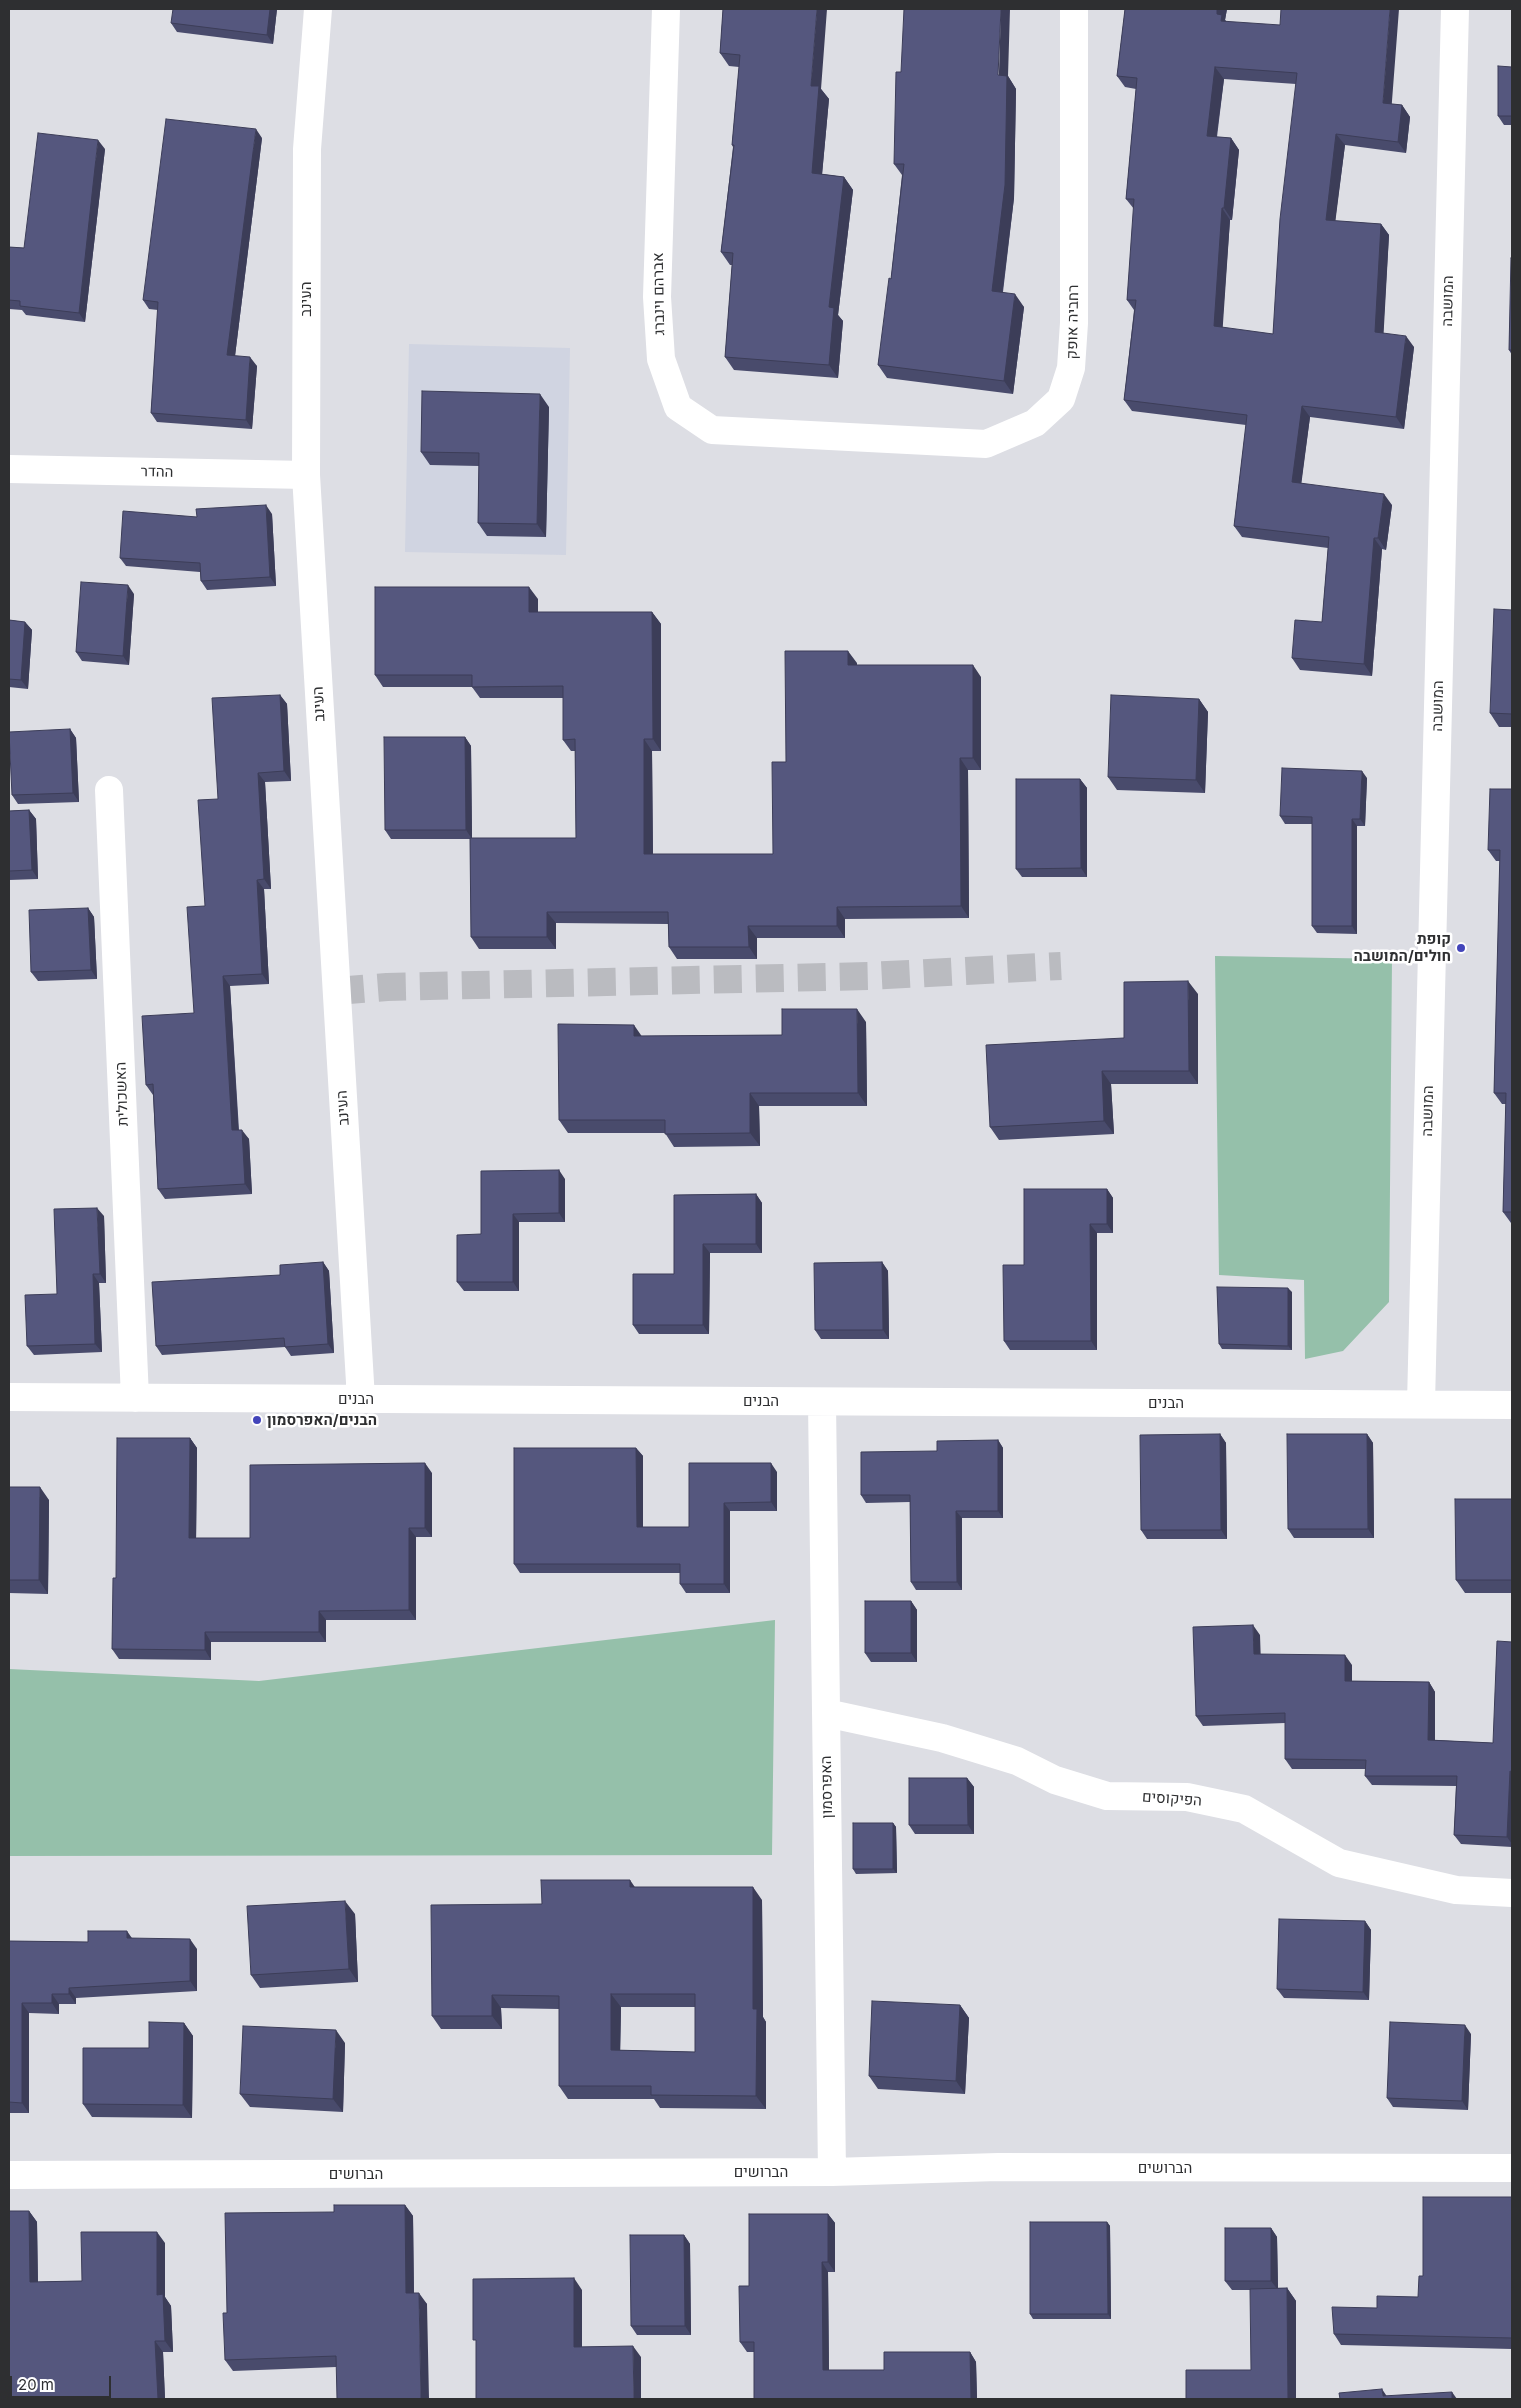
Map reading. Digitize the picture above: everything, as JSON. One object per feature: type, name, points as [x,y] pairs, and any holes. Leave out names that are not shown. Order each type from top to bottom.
[{"type":"street","name":"העינב","points":[[318,9],[307,148],[306,475],[361,1399]]},
{"type":"street","name":"אברהם וינברג","points":[[666,9],[657,297],[661,359],[678,407],[712,430],[841,436]]},
{"type":"street","name":"רחביה אופק","points":[[841,436],[986,444],[1035,422],[1061,399],[1071,368],[1074,323],[1074,9]]},
{"type":"street","name":"המושבה","points":[[1421,1403],[1455,9]]},
{"type":"street","name":"ההדר","points":[[9,469],[306,475]]},
{"type":"street","name":"האשכולית","points":[[109,790],[135,1398]]},
{"type":"street","name":"הבנים","points":[[9,1397],[822,1402],[1421,1403],[1512,1405]]},
{"type":"street","name":"האפרסמון","points":[[822,1402],[832,2172]]},
{"type":"street","name":"הפיקוסים","points":[[826,1713],[942,1738],[1017,1761],[1055,1780],[1107,1796],[1187,1797],[1244,1809],[1339,1863],[1456,1890],[1512,1893]]},
{"type":"street","name":"הברושים","points":[[9,2175],[832,2172],[998,2167],[1512,2168]]},
{"type":"shaded area","points":[[409,344],[570,348],[566,555],[405,552]]},
{"type":"green space","points":[[1215,956],[1392,959],[1389,1302],[1343,1351],[1305,1359],[1304,1280],[1219,1275]]},
{"type":"green space","points":[[775,1620],[772,1855],[9,1856],[9,1669],[259,1681]]},
{"type":"building","points":[[173,9],[270,9],[267,35],[171,23]]},
{"type":"building","points":[[723,9],[817,9],[811,86],[819,86],[812,173],[844,177],[829,307],[834,308],[829,365],[725,357],[733,253],[721,252],[734,145],[732,145],[740,55],[720,53]]},
{"type":"building","points":[[904,9],[1001,9],[998,75],[1007,76],[1005,185],[992,291],[1015,294],[1004,381],[878,365],[889,278],[891,279],[904,164],[894,164],[896,72],[901,72]]},
{"type":"building","points":[[1125,9],[1217,9],[1217,14],[1222,15],[1221,21],[1280,25],[1281,9],[1390,9],[1383,103],[1402,105],[1398,142],[1336,134],[1326,220],[1381,224],[1375,332],[1406,336],[1396,417],[1302,406],[1292,482],[1384,494],[1378,538],[1374,538],[1364,664],[1292,658],[1295,620],[1322,622],[1329,537],[1234,526],[1247,415],[1124,400],[1136,300],[1127,300],[1134,199],[1126,199],[1137,78],[1117,76]],"holes":[[[1215,67],[1297,73],[1280,219],[1273,334],[1214,326],[1222,208],[1224,208],[1231,138],[1207,136]]]},
{"type":"building","points":[[1498,66],[1512,67],[1512,116],[1498,116]]},
{"type":"building","points":[[166,119],[256,129],[227,355],[250,357],[246,420],[151,413],[158,302],[143,300]]},
{"type":"building","points":[[38,133],[98,140],[79,313],[20,306],[20,301],[9,300],[9,247],[24,248]]},
{"type":"building","points":[[1511,258],[1512,350],[1509,350]]},
{"type":"building","points":[[422,391],[540,394],[537,524],[478,523],[479,453],[421,452]]},
{"type":"building","points":[[266,505],[270,577],[201,581],[200,563],[120,558],[123,511],[197,517],[196,509]]},
{"type":"building","points":[[81,582],[128,585],[123,656],[76,652]]},
{"type":"building","points":[[375,587],[529,587],[529,612],[652,612],[653,739],[644,739],[644,854],[773,854],[772,762],[786,762],[785,651],[848,651],[848,665],[973,665],[973,758],[960,758],[961,906],[837,907],[837,926],[748,926],[749,947],[669,947],[668,912],[547,912],[547,937],[471,937],[470,838],[576,838],[575,739],[563,740],[563,686],[472,687],[472,675],[375,675]]},
{"type":"building","points":[[1494,609],[1512,610],[1512,714],[1490,713]]},
{"type":"building","points":[[9,620],[25,622],[21,680],[9,679]]},
{"type":"building","points":[[280,695],[284,771],[258,773],[264,879],[257,880],[262,974],[223,976],[232,1130],[242,1130],[245,1184],[158,1189],[153,1084],[146,1085],[142,1016],[194,1013],[187,907],[205,906],[198,800],[218,799],[212,698]]},
{"type":"building","points":[[1111,695],[1199,699],[1196,780],[1108,777]]},
{"type":"building","points":[[70,729],[73,793],[12,795],[9,732]]},
{"type":"building","points":[[384,737],[465,737],[466,830],[385,830]]},
{"type":"building","points":[[1282,768],[1362,771],[1360,819],[1352,819],[1352,926],[1312,926],[1312,817],[1280,816]]},
{"type":"building","points":[[1016,779],[1080,779],[1081,868],[1016,869]]},
{"type":"building","points":[[1490,789],[1512,789],[1512,1212],[1503,1212],[1506,1093],[1494,1093],[1500,850],[1488,850]]},
{"type":"building","points":[[29,810],[32,870],[9,871],[9,811]]},
{"type":"building","points":[[88,908],[91,970],[31,972],[29,910]]},
{"type":"building","points":[[1188,981],[1189,1071],[1102,1071],[1104,1121],[990,1127],[986,1045],[1124,1038],[1124,982]]},
{"type":"building","points":[[782,1009],[857,1009],[858,1093],[750,1093],[750,1133],[665,1134],[665,1120],[559,1120],[558,1024],[634,1025],[634,1036],[782,1035]]},
{"type":"building","points":[[559,1170],[559,1213],[513,1214],[513,1282],[457,1282],[457,1235],[481,1234],[481,1171]]},
{"type":"building","points":[[1024,1189],[1107,1189],[1107,1224],[1090,1224],[1091,1341],[1004,1341],[1003,1265],[1024,1265]]},
{"type":"building","points":[[756,1194],[756,1244],[703,1244],[703,1325],[633,1325],[633,1274],[674,1274],[674,1195]]},
{"type":"building","points":[[97,1208],[100,1274],[93,1274],[95,1344],[27,1346],[25,1295],[57,1294],[54,1209]]},
{"type":"building","points":[[323,1262],[328,1344],[285,1347],[284,1338],[156,1346],[152,1282],[280,1275],[280,1265]]},
{"type":"building","points":[[882,1262],[883,1330],[815,1330],[814,1263]]},
{"type":"building","points":[[1217,1287],[1288,1288],[1288,1346],[1219,1344]]},
{"type":"building","points":[[1220,1434],[1221,1530],[1141,1530],[1140,1435]]},
{"type":"building","points":[[1287,1434],[1367,1434],[1368,1529],[1288,1529]]},
{"type":"building","points":[[117,1438],[190,1438],[189,1538],[250,1538],[250,1465],[425,1463],[425,1528],[409,1528],[409,1610],[319,1611],[319,1632],[205,1632],[205,1650],[112,1649],[113,1578],[116,1578]]},
{"type":"building","points":[[998,1440],[998,1511],[956,1511],[957,1582],[911,1582],[910,1495],[861,1495],[861,1452],[937,1451],[937,1441]]},
{"type":"building","points":[[514,1448],[636,1448],[637,1527],[689,1527],[689,1463],[771,1463],[771,1502],[724,1503],[724,1584],[680,1584],[680,1564],[514,1564]]},
{"type":"building","points":[[9,1487],[40,1487],[39,1580],[9,1580]]},
{"type":"building","points":[[1455,1499],[1512,1499],[1512,1580],[1456,1580]]},
{"type":"building","points":[[865,1601],[911,1601],[911,1653],[865,1653]]},
{"type":"building","points":[[1253,1625],[1254,1654],[1345,1655],[1345,1681],[1429,1682],[1428,1740],[1493,1743],[1497,1641],[1512,1642],[1512,1772],[1510,1771],[1507,1837],[1454,1835],[1457,1776],[1365,1776],[1366,1760],[1285,1759],[1285,1713],[1196,1716],[1193,1627]]},
{"type":"building","points":[[909,1778],[967,1778],[968,1825],[909,1825]]},
{"type":"building","points":[[853,1823],[893,1823],[893,1869],[853,1869]]},
{"type":"building","points":[[541,1880],[630,1880],[630,1887],[753,1887],[753,2009],[757,2009],[756,2096],[651,2095],[651,2086],[559,2086],[559,1996],[492,1995],[492,2016],[432,2016],[431,1905],[542,1904]],"holes":[[[611,1994],[695,1994],[695,2052],[611,2050]]]},
{"type":"building","points":[[345,1901],[349,1969],[251,1975],[247,1906]]},
{"type":"building","points":[[1279,1919],[1365,1921],[1363,1992],[1277,1989]]},
{"type":"building","points":[[88,1931],[127,1931],[127,1938],[190,1939],[190,1981],[69,1988],[69,1994],[52,1994],[52,2003],[22,2003],[22,2103],[9,2102],[9,1941],[88,1942]]},
{"type":"building","points":[[872,2001],[960,2005],[956,2081],[869,2076]]},
{"type":"building","points":[[149,2022],[184,2023],[183,2105],[83,2104],[83,2048],[149,2048]]},
{"type":"building","points":[[1390,2022],[1465,2025],[1462,2101],[1387,2098]]},
{"type":"building","points":[[243,2026],[336,2030],[333,2099],[240,2094]]},
{"type":"building","points":[[1423,2197],[1512,2197],[1512,2338],[1334,2334],[1332,2307],[1377,2308],[1377,2296],[1418,2297],[1419,2276],[1423,2276]]},
{"type":"building","points":[[334,2205],[405,2205],[406,2293],[419,2293],[421,2399],[337,2399],[336,2356],[225,2360],[223,2313],[227,2313],[225,2213],[334,2212]]},
{"type":"building","points":[[9,2211],[29,2211],[30,2282],[82,2281],[81,2232],[157,2232],[157,2295],[163,2294],[165,2341],[155,2341],[158,2399],[9,2399]]},
{"type":"building","points":[[749,2214],[828,2214],[828,2262],[822,2262],[823,2370],[884,2370],[884,2352],[970,2352],[971,2399],[754,2399],[754,2342],[740,2342],[739,2286],[749,2286]]},
{"type":"building","points":[[1030,2222],[1107,2222],[1108,2314],[1030,2314]]},
{"type":"building","points":[[1225,2228],[1271,2228],[1271,2281],[1225,2281]]},
{"type":"building","points":[[630,2235],[684,2235],[685,2326],[631,2326]]},
{"type":"building","points":[[574,2278],[574,2347],[633,2346],[634,2399],[476,2399],[476,2340],[473,2340],[473,2279]]},
{"type":"building","points":[[1287,2288],[1288,2399],[1186,2399],[1186,2370],[1251,2370],[1250,2289]]},
{"type":"building","points":[[1382,2389],[1383,2396],[1452,2392],[1452,2399],[1340,2399],[1339,2393]]},
{"type":"tunnel","points":[[336,991],[387,987],[869,976],[1061,966]]},
{"type":"place","name":"קופת חולים/המושבה","points":[[1461,948]]},
{"type":"place","name":"הבנים/האפרסמון","points":[[257,1420]]}]
